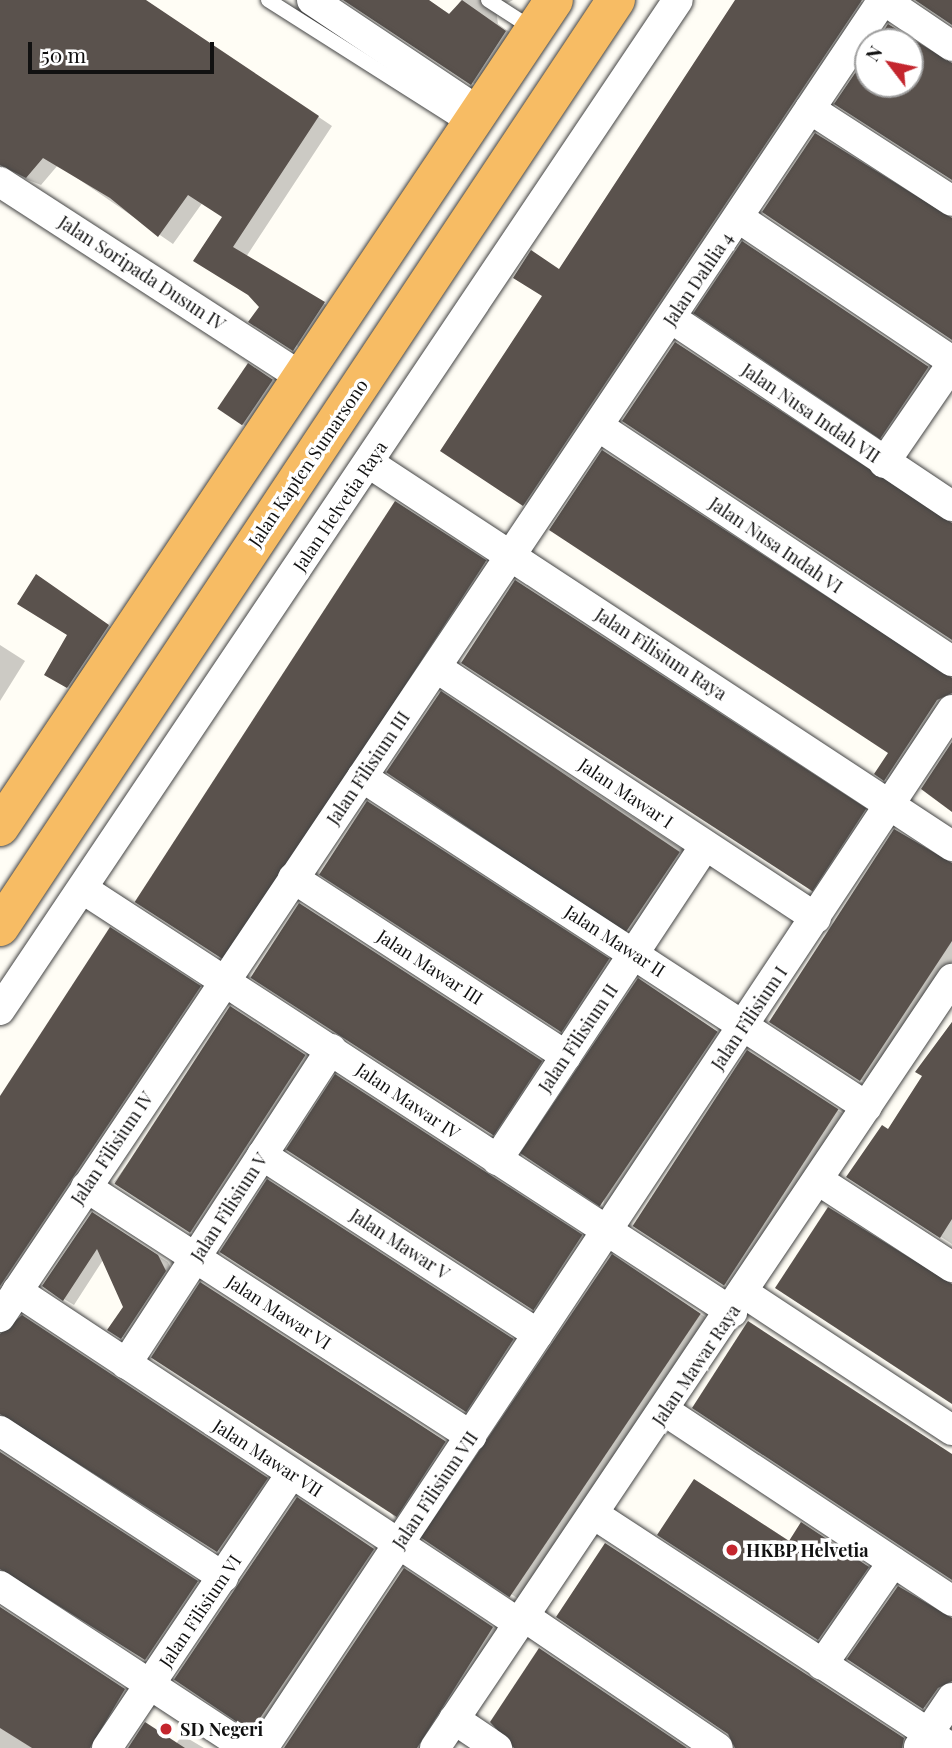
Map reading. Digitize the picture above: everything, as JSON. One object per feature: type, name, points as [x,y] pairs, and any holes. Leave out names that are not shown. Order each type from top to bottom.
[{"type":"highway","name":"Jalan Kapten Sumarsono","points":[[0,927],[616,0]]},
{"type":"highway","points":[[5,810],[150,601],[291,371],[473,119],[544,15]]},
{"type":"highway","points":[[150,601],[197,631]]},
{"type":"street","points":[[312,0],[473,119]]},
{"type":"street","name":"Jalan Helvetia Raya","points":[[0,1010],[678,0]]},
{"type":"street","points":[[883,0],[952,46]]},
{"type":"street","name":"Jalan Dahlia 4","points":[[511,557],[601,428],[883,0]]},
{"type":"street","points":[[810,109],[952,201]]},
{"type":"street","name":"Jalan Soripada Dusun IV","points":[[0,181],[291,371]]},
{"type":"street","points":[[738,218],[952,362],[884,463]]},
{"type":"street","name":"Jalan Nusa Indah VII","points":[[671,318],[952,506]]},
{"type":"street","name":"Jalan Nusa Indah VI","points":[[601,428],[952,661]]},
{"type":"street","name":"Jalan Filisium Raya","points":[[369,463],[952,846]]},
{"type":"street","name":"Jalan Filisium III","points":[[224,979],[511,557]]},
{"type":"street","name":"Jalan Mawar I","points":[[436,668],[816,918]]},
{"type":"street","name":"Jalan Filisium I","points":[[606,1232],[952,710]]},
{"type":"street","name":"Jalan Mawar II","points":[[362,777],[867,1107]]},
{"type":"street","name":"Jalan Filisium II","points":[[497,1160],[705,846]]},
{"type":"street","name":"Jalan Mawar III","points":[[293,878],[566,1056]]},
{"type":"street","name":"Jalan Mawar IV","points":[[83,889],[331,1049],[606,1232],[738,1303],[952,1430]]},
{"type":"street","name":"Jalan Filisium IV","points":[[0,1317],[224,979]]},
{"type":"street","name":"Jalan Mawar Raya","points":[[435,1748],[738,1303],[952,979]]},
{"type":"street","name":"Jalan Filisium V","points":[[126,1364],[331,1049]]},
{"type":"street","name":"Jalan Mawar V","points":[[262,1155],[538,1334]]},
{"type":"street","points":[[818,1180],[947,1255]]},
{"type":"street","name":"Jalan Mawar VI","points":[[86,1188],[471,1436]]},
{"type":"street","name":"Jalan Filisium VII","points":[[262,1748],[606,1232]]},
{"type":"street","name":"Jalan Mawar VII","points":[[17,1291],[399,1545],[522,1620],[718,1748]]},
{"type":"street","points":[[665,1411],[952,1601]]},
{"type":"street","points":[[0,1431],[223,1577]]},
{"type":"street","name":"Jalan Filisium VI","points":[[107,1748],[292,1473]]},
{"type":"street","points":[[595,1515],[822,1665],[933,1743],[952,1698]]},
{"type":"street","points":[[822,1665],[892,1562]]},
{"type":"street","points":[[0,1586],[247,1748]]},
{"type":"street","points":[[454,1719],[497,1748]]},
{"type":"lane","points":[[268,0],[473,119]]},
{"type":"lane","points":[[488,0],[544,15]]},
{"type":"building","points":[[0,0],[146,0],[319,116],[233,247],[325,302],[293,351],[248,322],[259,307],[248,295],[193,261],[222,217],[188,195],[158,237],[110,198],[43,158],[26,178],[0,165]]},
{"type":"building","points":[[343,0],[429,0],[449,14],[462,0],[506,31],[471,85]]},
{"type":"building","points":[[735,0],[862,0],[523,506],[440,451],[542,296],[513,278],[531,250],[559,269]]},
{"type":"building","points":[[915,0],[952,0],[952,25]]},
{"type":"building","points":[[924,46],[952,63],[952,180],[834,104],[854,75],[854,98],[924,98]]},
{"type":"building","points":[[815,133],[952,218],[952,340],[762,212]]},
{"type":"building","points":[[742,241],[929,367],[880,439],[693,313]]},
{"type":"building","points":[[675,342],[952,523],[952,640],[622,421]]},
{"type":"building","points":[[248,363],[273,380],[242,425],[217,409]]},
{"type":"building","points":[[602,450],[952,678],[952,693],[937,700],[884,781],[874,774],[888,753],[549,530]]},
{"type":"building","points":[[395,501],[486,560],[226,961],[135,902]]},
{"type":"building","points":[[36,574],[109,625],[67,688],[44,675],[67,635],[17,604]]},
{"type":"building","points":[[515,580],[866,808],[812,891],[461,663]]},
{"type":"building","points":[[441,691],[680,852],[625,933],[386,772]]},
{"type":"building","points":[[952,742],[952,812],[921,789]]},
{"type":"building","points":[[367,801],[609,958],[561,1032],[319,875]]},
{"type":"building","points":[[894,829],[952,863],[952,941],[860,1081],[769,1022]]},
{"type":"building","points":[[299,903],[542,1061],[494,1136],[251,978]]},
{"type":"building","points":[[110,927],[201,986],[0,1286],[0,1096]]},
{"type":"building","points":[[638,978],[718,1032],[600,1207],[520,1153]]},
{"type":"building","points":[[230,1006],[305,1055],[190,1233],[115,1184]]},
{"type":"building","points":[[952,1022],[952,1219],[940,1238],[846,1177],[882,1125],[888,1129],[922,1076],[915,1072]]},
{"type":"building","points":[[747,1050],[838,1109],[724,1285],[633,1226]]},
{"type":"building","points":[[335,1074],[582,1235],[533,1310],[286,1149]]},
{"type":"building","points":[[267,1179],[514,1339],[466,1412],[220,1252]]},
{"type":"building","points":[[828,1207],[952,1284],[952,1404],[775,1288]]},
{"type":"building","points":[[92,1212],[158,1255],[166,1271],[121,1339],[107,1330],[123,1307],[97,1249],[63,1301],[42,1286]]},
{"type":"building","points":[[612,1254],[701,1314],[509,1597],[421,1538]]},
{"type":"building","points":[[200,1282],[446,1442],[397,1517],[151,1357]]},
{"type":"building","points":[[22,1315],[268,1478],[217,1552],[0,1414],[0,1334]]},
{"type":"building","points":[[748,1321],[952,1454],[952,1580],[692,1408]]},
{"type":"building","points":[[0,1452],[198,1581],[145,1660],[0,1569]]},
{"type":"building","name":"HKBP Helvetia","points":[[694,1479],[789,1541],[801,1522],[869,1567],[818,1640],[657,1535]]},
{"type":"building","points":[[297,1497],[374,1549],[251,1731],[174,1679]]},
{"type":"building","points":[[605,1543],[904,1738],[902,1748],[735,1748],[728,1734],[556,1617]]},
{"type":"building","points":[[404,1568],[493,1627],[417,1748],[284,1748]]},
{"type":"building","points":[[898,1586],[952,1618],[952,1681],[938,1688],[923,1709],[847,1659]]},
{"type":"building","points":[[0,1607],[125,1689],[90,1748],[32,1748],[0,1728]]},
{"type":"building","points":[[539,1648],[687,1748],[514,1748],[490,1722]]},
{"type":"building","points":[[145,1722],[185,1748],[128,1748]]},
{"type":"place","name":"HKBP Helvetia","points":[[732,1550]]},
{"type":"place","name":"SD Negeri","points":[[166,1729]]}]
